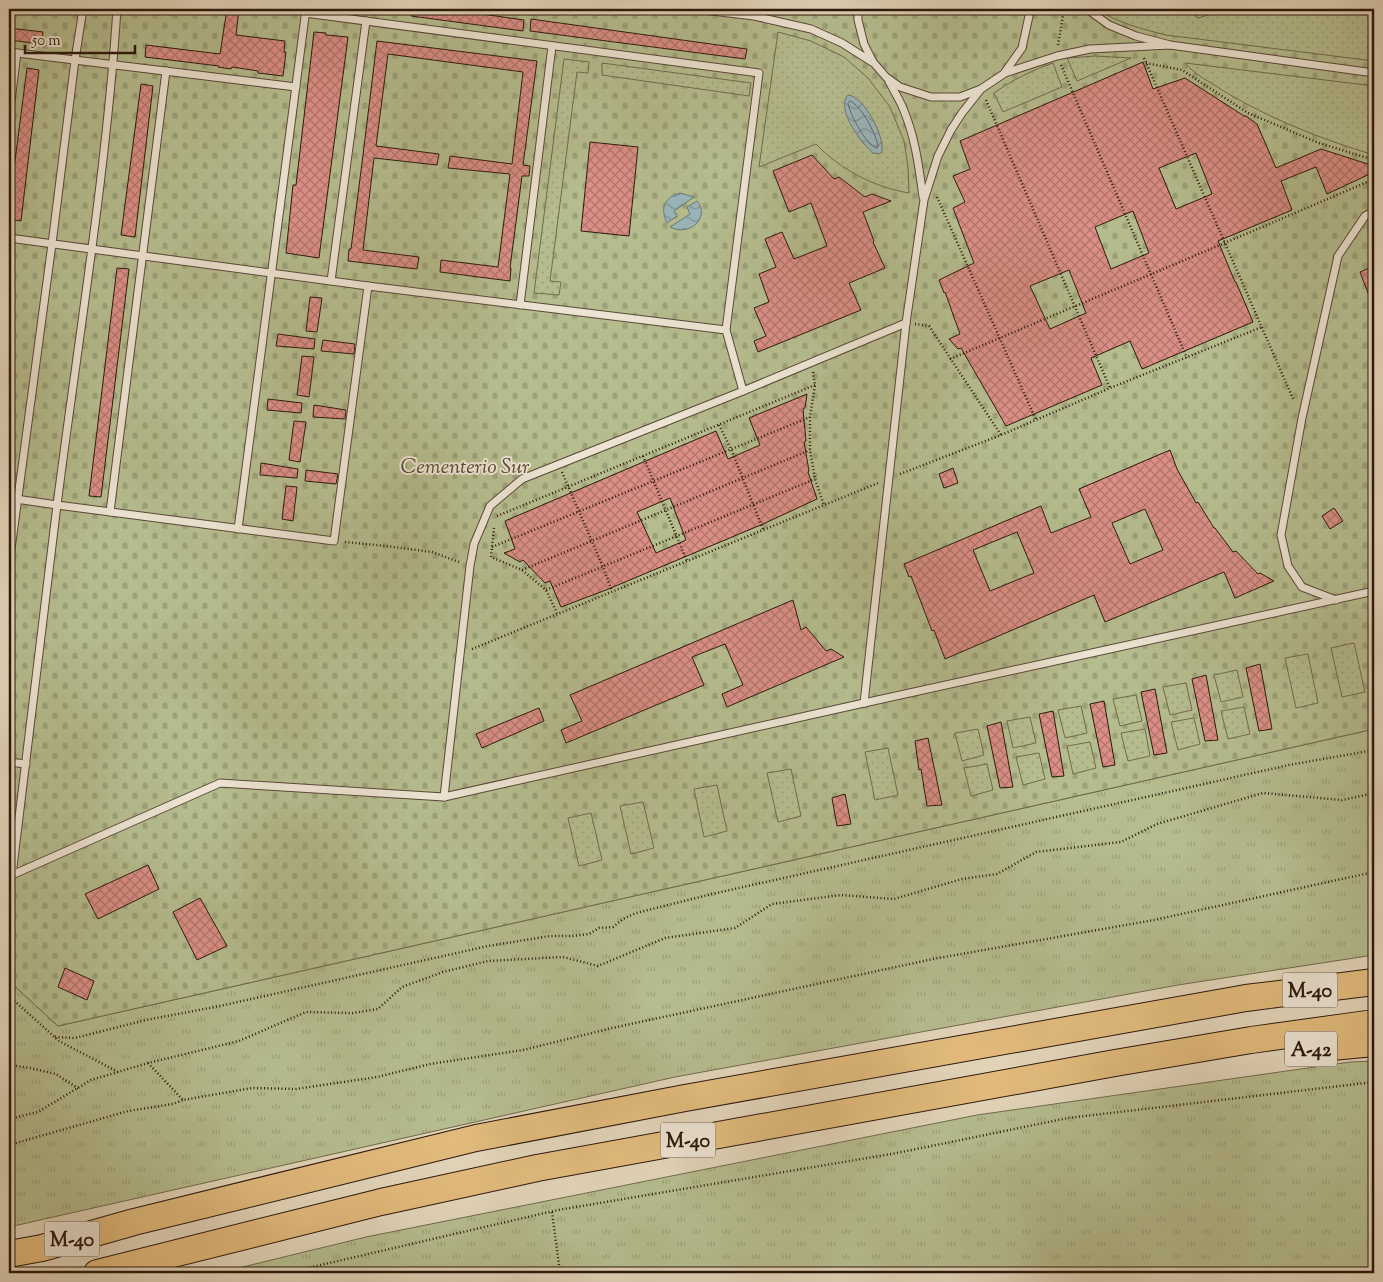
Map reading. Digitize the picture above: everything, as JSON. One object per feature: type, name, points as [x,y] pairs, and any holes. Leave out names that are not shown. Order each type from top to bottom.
[{"type":"highway","name":"M-40","points":[[9,1254],[42,1248],[134,1222],[476,1138],[686,1098],[1246,998],[1374,982]]},
{"type":"highway","name":"M-40","points":[[97,1273],[121,1269],[381,1202],[537,1168],[1106,1064],[1251,1040],[1374,1024]]},
{"type":"highway","name":"A-42","points":[[1251,1040],[1276,1052],[1374,1043]]},
{"type":"highway","name":"M-40","points":[[9,1240],[40,1234],[134,1222]]},
{"type":"lane","points":[[9,564],[11,535],[18,499],[83,9]]},
{"type":"lane","points":[[11,875],[57,505],[92,248],[114,65],[118,9]]},
{"type":"lane","points":[[695,9],[754,16],[811,29],[842,43],[873,62]]},
{"type":"lane","points":[[858,9],[858,20],[864,44],[873,62],[886,77],[902,107],[909,126],[917,156],[924,200]]},
{"type":"lane","points":[[1005,73],[1022,48],[1029,16],[1028,9]]},
{"type":"lane","points":[[1087,9],[1109,25],[1136,36],[1170,45],[1374,74]]},
{"type":"lane","points":[[238,529],[306,11],[366,21],[759,74],[726,330],[743,391]]},
{"type":"lane","points":[[331,282],[366,21]]},
{"type":"lane","points":[[864,703],[906,324],[924,200],[938,156],[962,113],[981,90],[1005,73],[1057,56],[1090,48],[1170,45]]},
{"type":"lane","points":[[520,305],[552,46]]},
{"type":"lane","points":[[9,52],[296,87]]},
{"type":"lane","points":[[9,116],[17,53]]},
{"type":"lane","points":[[110,512],[166,71]]},
{"type":"lane","points":[[886,77],[900,87],[931,98],[960,97],[981,90]]},
{"type":"lane","points":[[1336,600],[1302,587],[1288,566],[1281,535],[1302,418],[1338,256],[1365,216],[1374,211]]},
{"type":"lane","points":[[9,238],[331,282],[726,330]]},
{"type":"lane","points":[[9,498],[334,541],[368,286]]},
{"type":"lane","points":[[444,797],[470,566],[474,544],[490,506],[522,479],[906,324]]},
{"type":"lane","points":[[11,875],[220,783],[444,797],[1374,591]]},
{"type":"lane","points":[[9,762],[26,764]]},
{"type":"path","points":[[1064,9],[1057,56],[1186,358]]},
{"type":"path","points":[[1191,9],[1197,13],[1212,9]]},
{"type":"path","points":[[1139,46],[1302,418]]},
{"type":"path","points":[[1146,63],[1182,70],[1248,113],[1319,144],[1374,160]]},
{"type":"path","points":[[981,90],[1110,388]]},
{"type":"path","points":[[950,359],[1225,244],[1374,179]]},
{"type":"path","points":[[929,180],[1036,420]]},
{"type":"path","points":[[906,324],[929,326],[1002,435]]},
{"type":"path","points":[[460,654],[889,478],[1002,435],[1110,388],[1262,327]]},
{"type":"path","points":[[811,363],[815,385],[810,417],[810,450],[815,480],[824,505]]},
{"type":"path","points":[[484,521],[815,385]]},
{"type":"path","points":[[492,547],[810,417]]},
{"type":"path","points":[[719,425],[764,529]]},
{"type":"path","points":[[522,570],[810,450]]},
{"type":"path","points":[[643,456],[687,561]]},
{"type":"path","points":[[559,464],[612,592]]},
{"type":"path","points":[[546,590],[815,480]]},
{"type":"path","points":[[494,517],[491,557],[522,570],[546,590],[557,614]]},
{"type":"path","points":[[334,541],[432,552],[470,566]]},
{"type":"path","points":[[55,1037],[74,1038],[146,1020],[220,1006],[488,946],[550,936],[589,934],[599,928],[613,927],[623,919],[636,913],[712,894],[1289,766],[1374,750]]},
{"type":"path","points":[[9,1119],[38,1112],[91,1080],[148,1063],[239,1041],[306,1012],[353,1013],[378,1009],[402,987],[443,972],[488,961],[563,957],[598,966],[665,938],[735,928],[772,904],[841,895],[894,899],[962,879],[997,874],[1036,852],[1122,842],[1157,824],[1263,793],[1342,800],[1374,793]]},
{"type":"path","points":[[9,1145],[128,1111],[173,1104],[183,1100],[252,1088],[296,1089],[368,1079],[430,1064],[523,1050],[612,1028],[933,959],[1154,920],[1374,872]]},
{"type":"path","points":[[9,996],[59,1041],[118,1072]]},
{"type":"path","points":[[148,1063],[183,1100]]},
{"type":"path","points":[[9,1065],[56,1074],[79,1088]]},
{"type":"path","points":[[286,1273],[552,1212],[897,1153],[1068,1118],[1374,1082]]},
{"type":"path","points":[[552,1212],[560,1273]]},
{"type":"green space","name":"Cementerio Sur","points":[[9,9],[1374,9],[1374,729],[58,1026],[9,981]]},
{"type":"green space","points":[[1097,9],[1186,9],[1198,18],[1229,9],[1374,9],[1374,61],[1166,35],[1122,22]]},
{"type":"green space","points":[[778,32],[811,41],[844,57],[868,78],[890,107],[904,141],[909,193],[871,182],[859,176],[836,162],[816,144],[759,167]]},
{"type":"green space","points":[[1095,56],[1131,58],[1077,81],[1067,58]]},
{"type":"green space","points":[[564,59],[589,62],[588,73],[577,72],[550,281],[561,282],[559,295],[534,293]]},
{"type":"green space","points":[[602,63],[751,83],[749,96],[602,75]]},
{"type":"green space","points":[[1053,63],[1062,87],[1003,112],[994,93],[1023,76]]},
{"type":"green space","points":[[1185,63],[1374,86],[1374,155],[1315,135],[1277,119],[1202,78]]},
{"type":"green space","points":[[1354,643],[1365,692],[1342,697],[1331,648]]},
{"type":"green space","points":[[1308,654],[1318,703],[1296,708],[1285,658]]},
{"type":"green space","points":[[1237,670],[1243,697],[1221,702],[1214,675]]},
{"type":"green space","points":[[1186,683],[1192,710],[1170,715],[1163,687]]},
{"type":"green space","points":[[1136,695],[1142,721],[1120,726],[1113,699]]},
{"type":"green space","points":[[1081,706],[1087,733],[1065,738],[1058,710]]},
{"type":"green space","points":[[1244,707],[1250,734],[1228,739],[1221,711]]},
{"type":"green space","points":[[1030,717],[1036,743],[1013,748],[1007,721]]},
{"type":"green space","points":[[1194,718],[1200,744],[1178,750],[1171,722]]},
{"type":"green space","points":[[978,729],[984,755],[962,761],[955,733]]},
{"type":"green space","points":[[1145,729],[1150,756],[1128,761],[1121,733]]},
{"type":"green space","points":[[1374,729],[1374,955],[1178,985],[675,1077],[9,1227],[9,981],[58,1026]]},
{"type":"green space","points":[[1090,742],[1096,768],[1073,774],[1067,746]]},
{"type":"green space","points":[[888,748],[898,795],[875,800],[865,752]]},
{"type":"green space","points":[[1039,753],[1045,779],[1023,785],[1016,757]]},
{"type":"green space","points":[[987,764],[993,790],[971,796],[964,768]]},
{"type":"green space","points":[[791,769],[801,816],[778,822],[767,773]]},
{"type":"green space","points":[[717,785],[727,831],[704,837],[694,789]]},
{"type":"green space","points":[[643,802],[654,848],[631,854],[620,806]]},
{"type":"green space","points":[[591,813],[602,860],[579,866],[568,818]]},
{"type":"green space","points":[[1374,1061],[1374,1273],[218,1273],[366,1237],[977,1115],[1350,1062]]},
{"type":"water","points":[[848,95],[860,102],[872,118],[882,145],[882,152],[879,154],[873,153],[868,148],[847,117],[845,101]]},
{"type":"water","points":[[680,193],[694,197],[674,211],[677,216],[667,223],[664,213],[665,204],[670,198]]},
{"type":"water","points":[[697,201],[701,207],[701,214],[696,224],[684,230],[670,227],[690,214],[687,207]]},
{"type":"building","points":[[227,9],[239,9],[236,35],[285,41],[284,52],[286,52],[283,76],[232,67],[231,69],[145,57],[146,45],[220,54]]},
{"type":"building","points":[[412,9],[447,9],[524,20],[523,31],[411,16]]},
{"type":"building","points":[[531,19],[747,49],[745,59],[530,31]]},
{"type":"building","points":[[9,28],[43,32],[42,44],[9,40]]},
{"type":"building","points":[[314,32],[348,37],[319,258],[286,253],[293,185],[296,185]]},
{"type":"building","points":[[377,41],[537,61],[523,165],[530,166],[529,176],[522,176],[510,281],[440,272],[441,260],[498,267],[510,174],[448,168],[450,156],[512,164],[523,72],[388,54],[376,146],[439,154],[437,165],[374,158],[363,250],[419,257],[417,269],[348,261]]},
{"type":"building","points":[[1143,62],[1153,89],[1185,78],[1257,124],[1276,168],[1321,149],[1374,166],[1374,172],[1327,194],[1316,167],[1281,181],[1292,210],[1218,241],[1253,322],[1142,369],[1130,341],[1091,358],[1102,385],[1006,426],[961,348],[958,349],[949,339],[960,334],[939,280],[974,263],[953,208],[965,202],[953,176],[970,169],[960,141]],"holes":[[[1196,153],[1212,194],[1176,209],[1159,168]],[[1133,211],[1149,253],[1111,269],[1095,227]],[[1069,270],[1086,313],[1050,329],[1030,286]]]},
{"type":"building","points":[[27,68],[39,70],[21,221],[9,219],[9,207]]},
{"type":"building","points":[[141,84],[153,86],[135,237],[121,235]]},
{"type":"building","points":[[590,142],[638,147],[629,236],[581,231]]},
{"type":"building","points":[[812,155],[834,179],[839,177],[865,197],[872,194],[891,201],[863,212],[873,242],[885,268],[849,283],[861,310],[758,352],[754,341],[766,336],[754,308],[769,302],[759,274],[776,267],[765,239],[782,232],[794,259],[827,246],[811,203],[789,212],[773,171]]},
{"type":"building","points":[[1374,266],[1374,305],[1373,306],[1360,272]]},
{"type":"building","points":[[117,268],[129,269],[101,497],[89,496]]},
{"type":"building","points":[[310,297],[322,298],[317,332],[306,331]]},
{"type":"building","points":[[278,334],[315,339],[314,349],[276,346]]},
{"type":"building","points":[[323,340],[355,344],[354,354],[321,351]]},
{"type":"building","points":[[302,356],[314,357],[309,397],[297,395]]},
{"type":"building","points":[[807,394],[805,408],[803,409],[806,441],[804,442],[808,472],[817,499],[763,524],[561,607],[550,581],[545,583],[523,560],[520,562],[504,553],[515,549],[505,521],[716,431],[728,459],[760,445],[749,418]],"holes":[[[670,498],[686,540],[656,553],[637,512]]]},
{"type":"building","points":[[268,399],[302,403],[301,413],[267,410]]},
{"type":"building","points":[[314,405],[346,410],[345,419],[313,417]]},
{"type":"building","points":[[294,421],[306,422],[300,462],[289,460]]},
{"type":"building","points":[[1170,450],[1177,469],[1196,503],[1198,502],[1214,528],[1233,552],[1236,551],[1258,574],[1260,573],[1274,581],[1235,598],[1224,572],[1105,622],[1094,595],[945,659],[911,576],[909,577],[904,564],[1041,506],[1051,533],[1091,517],[1079,489]],"holes":[[[1145,509],[1163,550],[1130,564],[1112,523]],[[1017,532],[1034,573],[990,591],[973,550]]]},
{"type":"building","points":[[261,463],[298,469],[297,478],[260,475]]},
{"type":"building","points":[[953,468],[958,483],[944,488],[939,474]]},
{"type":"building","points":[[306,470],[338,474],[336,484],[305,481]]},
{"type":"building","points":[[286,486],[297,487],[293,521],[282,519]]},
{"type":"building","points":[[1334,508],[1343,521],[1330,529],[1322,516]]},
{"type":"building","points":[[793,600],[801,630],[806,627],[826,651],[831,649],[844,657],[727,707],[722,694],[743,685],[725,644],[692,657],[704,685],[566,743],[561,730],[582,721],[570,695]]},
{"type":"building","points":[[1260,664],[1272,729],[1259,731],[1246,668]]},
{"type":"building","points":[[1206,675],[1218,740],[1205,741],[1192,679]]},
{"type":"building","points":[[1155,689],[1167,753],[1154,755],[1141,692]]},
{"type":"building","points":[[1104,701],[1115,765],[1103,767],[1090,704]]},
{"type":"building","points":[[539,708],[544,721],[482,748],[476,734]]},
{"type":"building","points":[[1053,711],[1064,776],[1052,777],[1039,714]]},
{"type":"building","points":[[1001,722],[1013,787],[1000,788],[987,726]]},
{"type":"building","points":[[928,738],[942,805],[927,806],[921,769],[919,770],[915,741]]},
{"type":"building","points":[[845,794],[851,824],[837,826],[832,798]]},
{"type":"building","points":[[148,865],[159,889],[98,919],[85,894]]},
{"type":"building","points":[[200,898],[227,946],[197,960],[173,912]]},
{"type":"building","points":[[65,968],[94,981],[87,1000],[58,987]]}]
